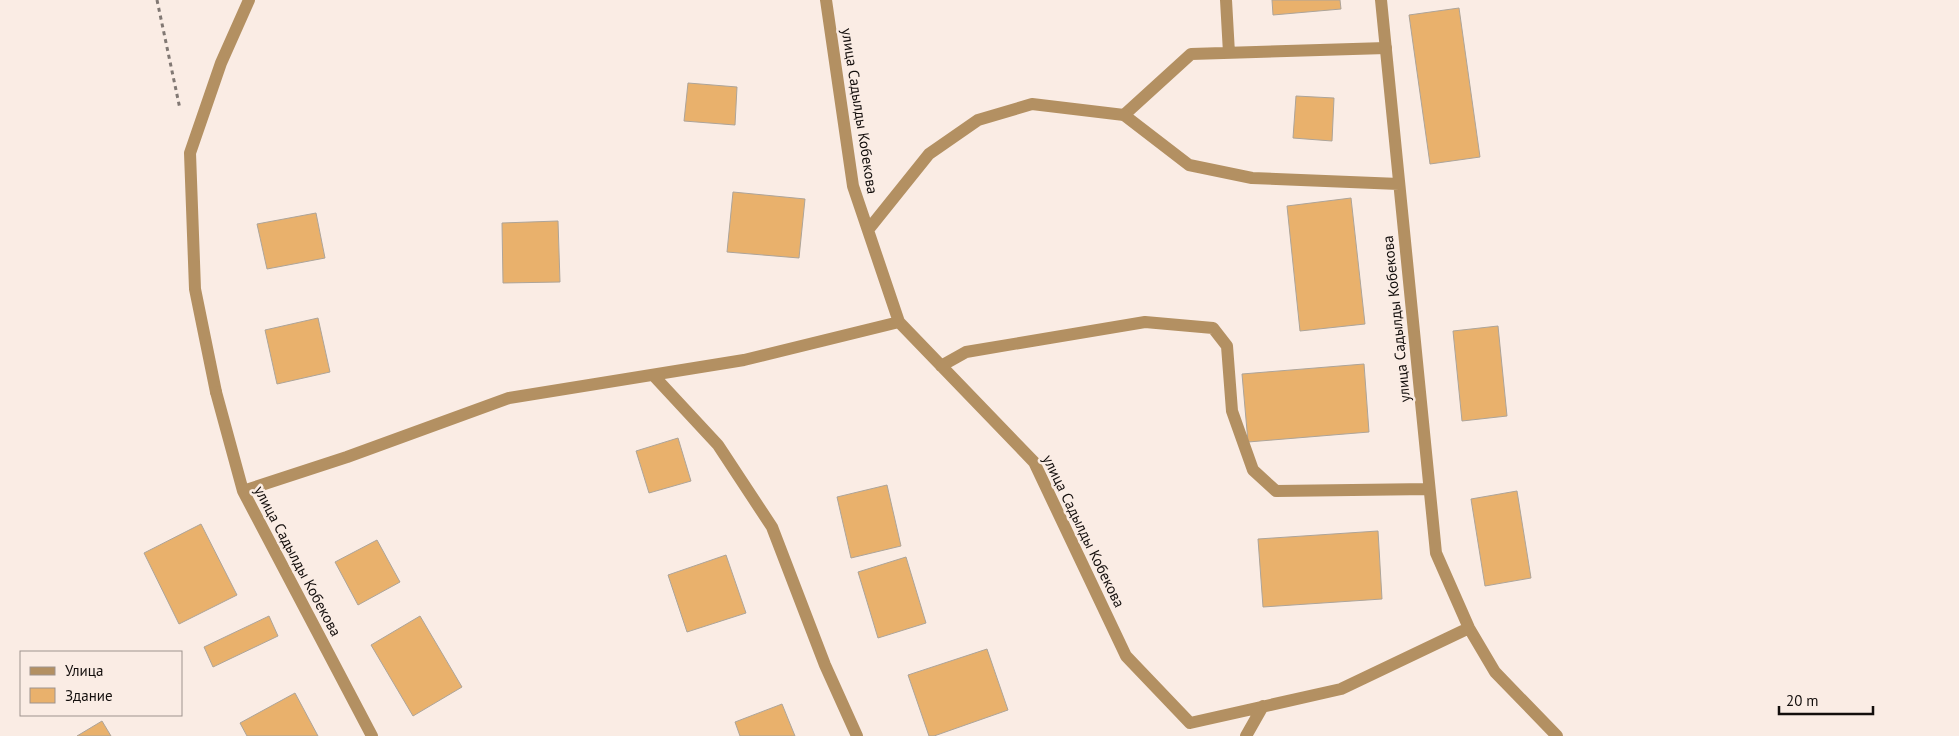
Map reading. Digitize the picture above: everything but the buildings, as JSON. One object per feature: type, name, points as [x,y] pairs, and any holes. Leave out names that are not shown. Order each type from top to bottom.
[{"type":"street","name":"улица Садылды Кобекова","points":[[249,0],[221,63],[190,153],[195,289],[216,392],[243,491],[372,736]]},
{"type":"street","name":"улица Садылды Кобекова","points":[[826,0],[853,186],[899,322],[1034,462],[1126,656],[1190,723],[1341,688],[1469,628]]},
{"type":"street","points":[[1226,0],[1229,53]]},
{"type":"street","name":"улица Садылды Кобекова","points":[[1382,0],[1436,554],[1469,628],[1495,672],[1556,736]]},
{"type":"street","points":[[1124,115],[1190,54],[1386,48]]},
{"type":"street","points":[[868,230],[929,154],[978,120],[1032,104],[1124,115],[1189,165],[1252,178],[1399,184]]},
{"type":"street","points":[[243,491],[347,457],[509,398],[744,360],[899,322]]},
{"type":"street","points":[[941,366],[966,352],[1144,322],[1213,328],[1227,346],[1232,411],[1253,470],[1276,491],[1429,488]]},
{"type":"street","points":[[653,375],[718,444],[772,527],[825,665],[857,736]]},
{"type":"street","points":[[1246,736],[1263,706]]},
{"type":"path","points":[[157,0],[181,115]]}]
